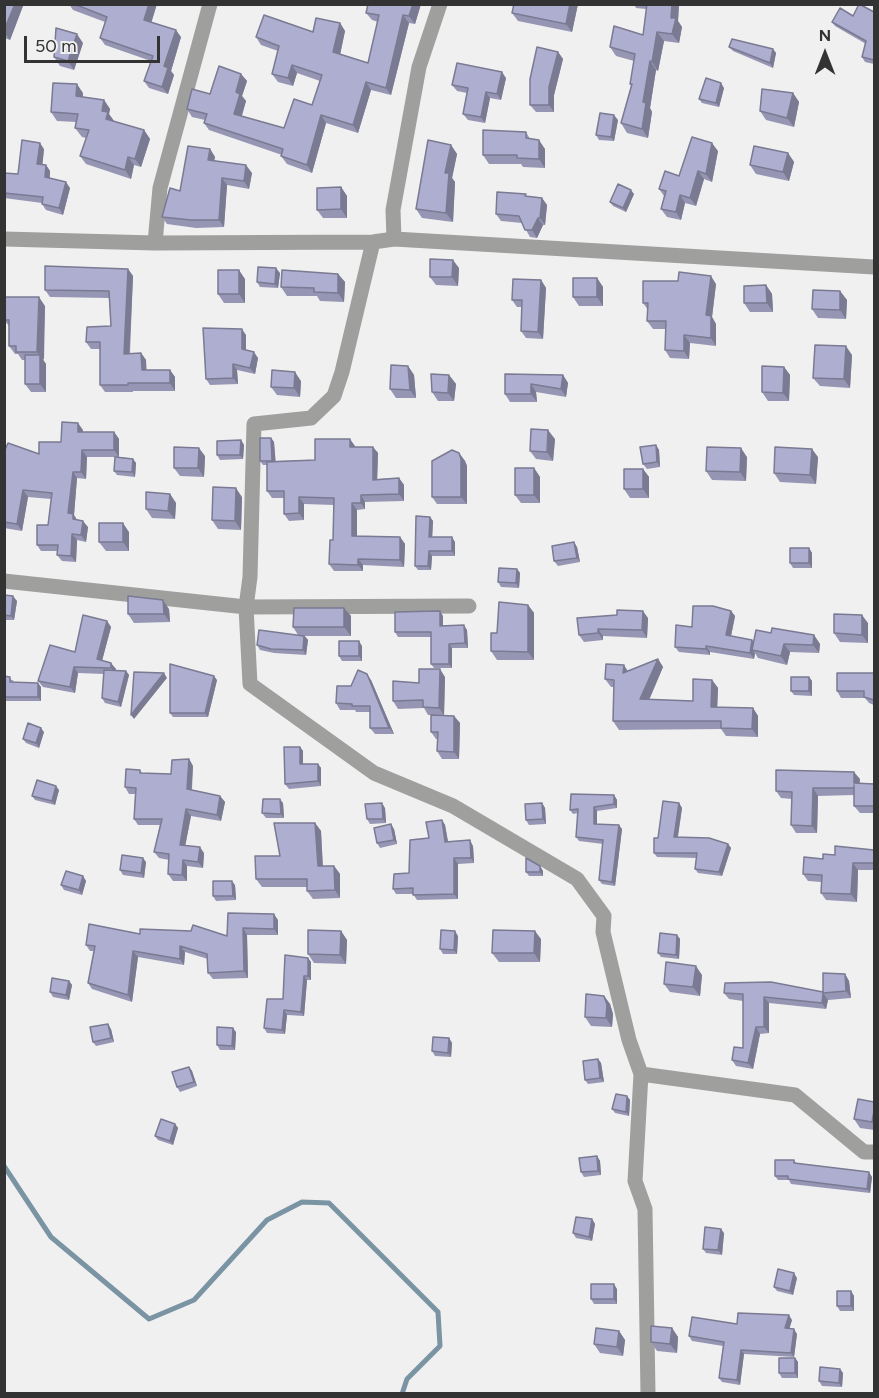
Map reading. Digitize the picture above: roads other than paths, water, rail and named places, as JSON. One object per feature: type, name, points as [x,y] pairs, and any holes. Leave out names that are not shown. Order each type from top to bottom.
[{"type":"street","points":[[155,243],[160,188],[210,4]]},
{"type":"street","points":[[394,239],[393,210],[419,67],[440,4]]},
{"type":"street","points":[[4,239],[155,243],[373,242],[394,239],[874,267]]},
{"type":"street","points":[[373,242],[334,396],[311,418],[254,424],[250,577],[246,607],[250,684],[374,773],[453,806],[577,879],[604,916],[603,932],[629,1040],[641,1074],[635,1181],[645,1209],[648,1394]]},
{"type":"street","points":[[4,581],[246,607],[469,606]]},
{"type":"street","points":[[641,1074],[795,1095],[864,1152],[874,1152]]},
{"type":"waterway","points":[[4,1166],[51,1237],[149,1319],[194,1300],[267,1220],[302,1202],[329,1203],[438,1312],[440,1346],[407,1379],[402,1394]]}]
